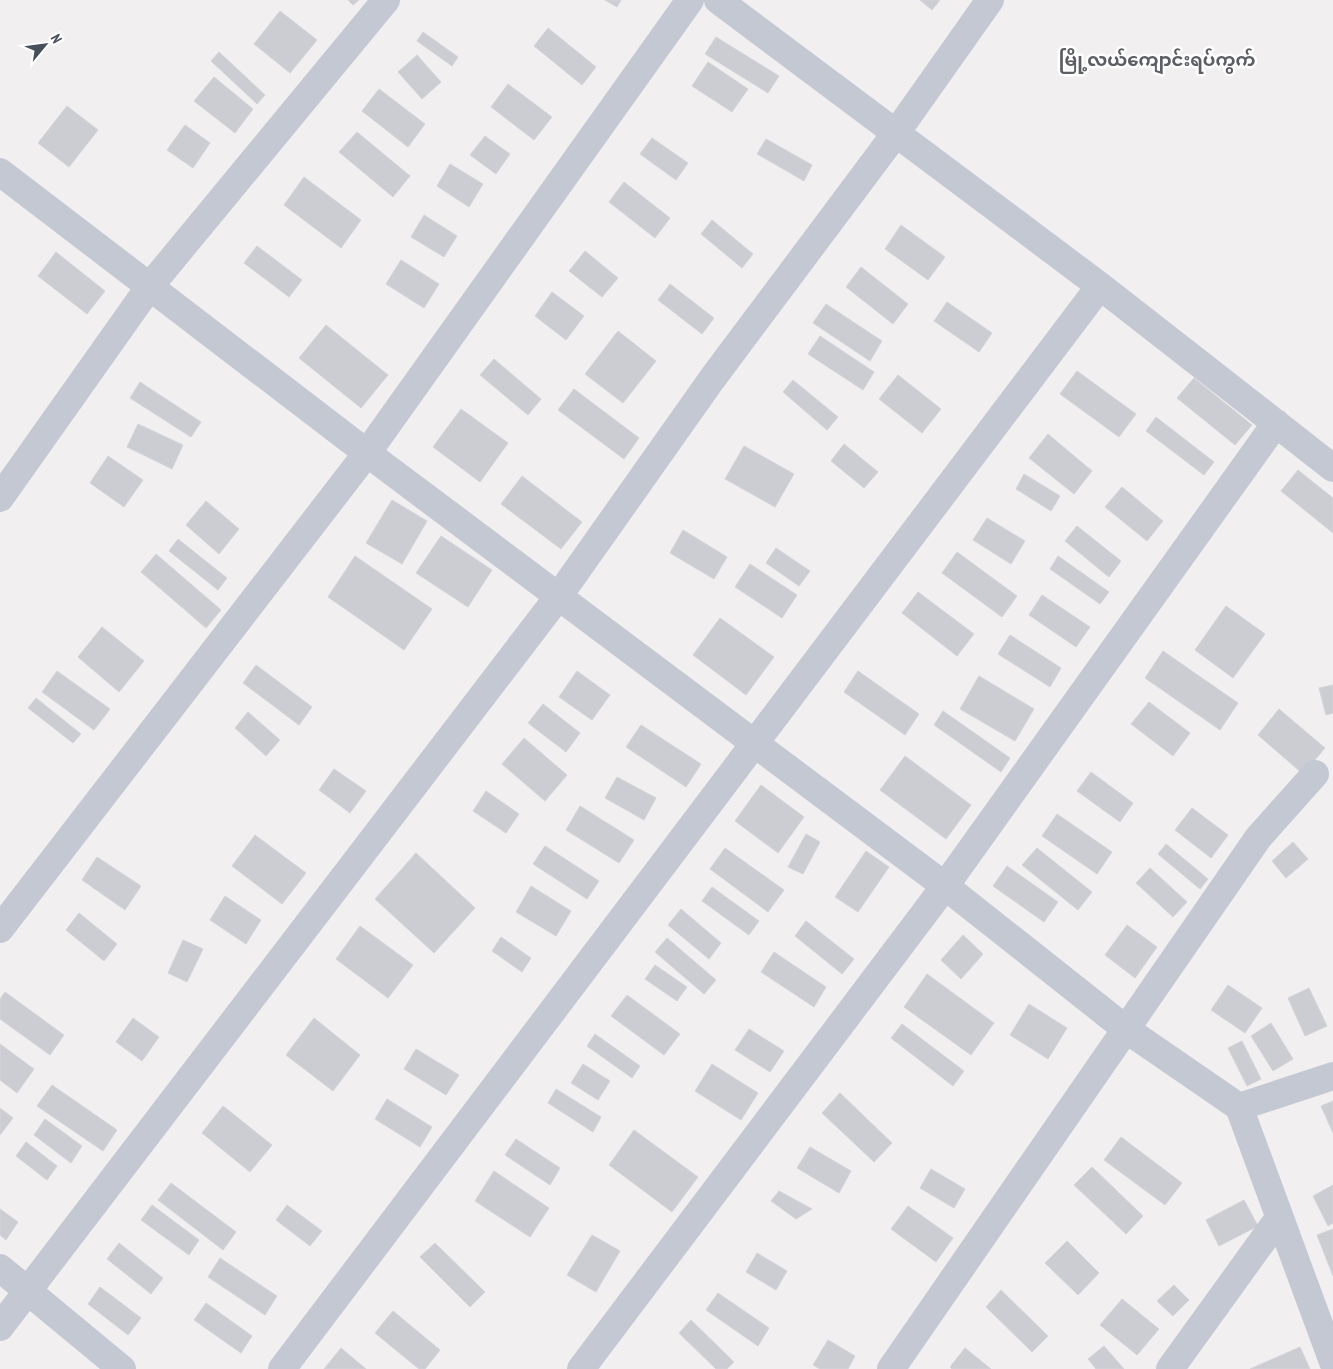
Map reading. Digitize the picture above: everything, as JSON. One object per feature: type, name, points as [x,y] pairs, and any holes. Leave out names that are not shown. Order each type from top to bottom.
[{"type":"street","points":[[0,498],[150,286],[386,0]]},
{"type":"street","points":[[0,929],[367,453],[690,0]]},
{"type":"street","points":[[718,0],[1100,286],[1333,468]]},
{"type":"street","points":[[0,1326],[558,596],[712,379],[896,133],[990,0]]},
{"type":"street","points":[[0,172],[367,453],[945,886],[1127,1030],[1239,1106],[1333,1362]]},
{"type":"street","points":[[282,1369],[1100,286]]},
{"type":"street","points":[[581,1369],[945,886],[1276,424]]},
{"type":"street","points":[[891,1369],[1258,838],[1315,774]]},
{"type":"street","points":[[1239,1106],[1333,1076]]},
{"type":"street","points":[[1170,1369],[1279,1218]]},
{"type":"street","points":[[0,1268],[122,1369]]},
{"type":"building","points":[[348,0],[359,0],[353,5]]},
{"type":"building","points":[[605,0],[621,0],[617,7]]},
{"type":"building","points":[[920,0],[940,0],[932,10]]},
{"type":"building","points":[[280,11],[317,40],[290,73],[254,44]]},
{"type":"building","points":[[548,28],[596,67],[582,85],[534,46]]},
{"type":"building","points":[[423,32],[458,57],[452,66],[417,41]]},
{"type":"building","points":[[716,37],[779,76],[768,93],[705,54]]},
{"type":"building","points":[[219,52],[265,95],[257,104],[211,61]]},
{"type":"building","points":[[417,55],[441,82],[422,99],[398,72]]},
{"type":"building","points":[[708,62],[748,89],[732,112],[692,86]]},
{"type":"building","points":[[214,77],[253,109],[235,133],[194,101]]},
{"type":"building","points":[[508,84],[552,117],[534,140],[491,107]]},
{"type":"building","points":[[379,89],[425,124],[408,147],[362,111]]},
{"type":"building","points":[[67,106],[98,130],[69,167],[38,143]]},
{"type":"building","points":[[185,125],[210,143],[193,168],[167,150]]},
{"type":"building","points":[[357,132],[410,176],[393,197],[339,152]]},
{"type":"building","points":[[485,136],[510,154],[496,174],[470,155]]},
{"type":"building","points":[[652,138],[688,163],[676,180],[640,154]]},
{"type":"building","points":[[766,139],[812,165],[804,181],[757,154]]},
{"type":"building","points":[[450,164],[483,184],[469,207],[437,186]]},
{"type":"building","points":[[304,177],[361,220],[341,248],[284,205]]},
{"type":"building","points":[[624,182],[670,218],[655,238],[609,202]]},
{"type":"building","points":[[424,215],[457,236],[444,257],[411,237]]},
{"type":"building","points":[[712,220],[753,254],[742,268],[701,234]]},
{"type":"building","points":[[901,225],[945,257],[928,280],[885,249]]},
{"type":"building","points":[[257,246],[302,280],[289,297],[244,263]]},
{"type":"building","points":[[585,251],[618,278],[602,297],[569,271]]},
{"type":"building","points":[[56,252],[105,291],[87,314],[38,276]]},
{"type":"building","points":[[401,260],[439,284],[424,308],[386,284]]},
{"type":"building","points":[[861,267],[908,304],[893,324],[846,287]]},
{"type":"building","points":[[670,284],[714,318],[702,334],[658,300]]},
{"type":"building","points":[[552,292],[584,316],[566,340],[535,316]]},
{"type":"building","points":[[947,302],[992,333],[979,352],[934,321]]},
{"type":"building","points":[[826,304],[882,341],[870,361],[813,323]]},
{"type":"building","points":[[326,325],[388,375],[361,408],[299,358]]},
{"type":"building","points":[[618,331],[656,361],[623,403],[585,374]]},
{"type":"building","points":[[820,336],[874,372],[863,390],[808,354]]},
{"type":"building","points":[[494,359],[541,399],[528,415],[480,375]]},
{"type":"building","points":[[1077,371],[1136,414],[1119,437],[1060,394]]},
{"type":"building","points":[[898,375],[941,409],[922,433],[879,399]]},
{"type":"building","points":[[1194,378],[1252,425],[1235,445],[1177,398]]},
{"type":"building","points":[[793,380],[838,417],[827,430],[783,392]]},
{"type":"building","points":[[140,382],[201,422],[191,437],[130,398]]},
{"type":"building","points":[[574,389],[639,438],[624,459],[558,410]]},
{"type":"building","points":[[461,409],[508,443],[480,482],[433,447]]},
{"type":"building","points":[[1156,417],[1214,462],[1204,475],[1146,431]]},
{"type":"building","points":[[138,424],[183,445],[172,469],[127,447]]},
{"type":"building","points":[[1048,434],[1092,471],[1074,494],[1029,458]]},
{"type":"building","points":[[844,444],[878,472],[864,488],[831,461]]},
{"type":"building","points":[[744,446],[794,474],[775,507],[725,479]]},
{"type":"building","points":[[108,456],[143,480],[124,507],[90,483]]},
{"type":"building","points":[[1298,470],[1333,498],[1333,533],[1281,491]]},
{"type":"building","points":[[1024,474],[1060,496],[1051,511],[1016,489]]},
{"type":"building","points":[[522,476],[582,522],[561,549],[501,504]]},
{"type":"building","points":[[1122,487],[1163,521],[1147,541],[1105,507]]},
{"type":"building","points":[[392,500],[427,521],[402,564],[366,543]]},
{"type":"building","points":[[206,501],[239,529],[219,554],[186,525]]},
{"type":"building","points":[[987,518],[1025,541],[1011,564],[973,540]]},
{"type":"building","points":[[1077,526],[1121,561],[1109,577],[1065,541]]},
{"type":"building","points":[[683,530],[727,557],[714,579],[670,553]]},
{"type":"building","points":[[441,536],[492,570],[468,607],[416,573]]},
{"type":"building","points":[[178,539],[227,578],[218,590],[169,551]]},
{"type":"building","points":[[776,548],[810,571],[799,586],[766,563]]},
{"type":"building","points":[[957,552],[1017,596],[1002,617],[942,573]]},
{"type":"building","points":[[156,554],[221,610],[206,628],[141,572]]},
{"type":"building","points":[[355,556],[432,609],[404,650],[328,597]]},
{"type":"building","points":[[1058,556],[1109,592],[1100,604],[1050,569]]},
{"type":"building","points":[[750,564],[797,595],[782,618],[735,587]]},
{"type":"building","points":[[918,592],[974,634],[957,656],[902,613]]},
{"type":"building","points":[[1042,595],[1090,627],[1076,647],[1029,615]]},
{"type":"building","points":[[1226,606],[1265,634],[1233,678],[1195,650]]},
{"type":"building","points":[[720,618],[774,657],[746,695],[693,655]]},
{"type":"building","points":[[102,627],[144,661],[119,692],[78,657]]},
{"type":"building","points":[[1010,635],[1061,668],[1050,687],[998,654]]},
{"type":"building","points":[[1163,651],[1238,703],[1220,730],[1145,678]]},
{"type":"building","points":[[256,665],[312,707],[299,725],[243,683]]},
{"type":"building","points":[[57,671],[110,709],[94,730],[42,692]]},
{"type":"building","points":[[577,671],[610,695],[592,720],[559,697]]},
{"type":"building","points":[[858,671],[919,714],[905,735],[844,692]]},
{"type":"building","points":[[979,676],[1034,709],[1015,741],[960,709]]},
{"type":"building","points":[[1333,685],[1333,713],[1326,715],[1319,688]]},
{"type":"building","points":[[36,698],[81,734],[73,743],[28,708]]},
{"type":"building","points":[[1149,702],[1190,733],[1173,756],[1131,724]]},
{"type":"building","points":[[543,704],[580,733],[566,752],[528,723]]},
{"type":"building","points":[[1279,709],[1325,748],[1303,774],[1258,735]]},
{"type":"building","points":[[943,711],[1010,758],[1001,772],[934,725]]},
{"type":"building","points":[[248,712],[280,740],[266,756],[235,728]]},
{"type":"building","points":[[641,725],[701,764],[686,787],[626,747]]},
{"type":"building","points":[[524,738],[567,775],[545,801],[502,764]]},
{"type":"building","points":[[905,756],[971,805],[946,839],[880,790]]},
{"type":"building","points":[[334,769],[366,791],[350,813],[319,790]]},
{"type":"building","points":[[1091,772],[1133,803],[1120,822],[1077,791]]},
{"type":"building","points":[[617,777],[656,798],[644,820],[605,798]]},
{"type":"building","points":[[761,785],[804,817],[778,853],[735,821]]},
{"type":"building","points":[[486,791],[519,814],[506,833],[473,811]]},
{"type":"building","points":[[580,806],[634,840],[619,863],[566,830]]},
{"type":"building","points":[[1192,808],[1228,835],[1211,858],[1175,830]]},
{"type":"building","points":[[1057,814],[1112,852],[1097,874],[1042,836]]},
{"type":"building","points":[[806,834],[820,842],[803,874],[788,867]]},
{"type":"building","points":[[255,835],[306,873],[282,904],[232,866]]},
{"type":"building","points":[[1293,842],[1308,859],[1286,878],[1272,861]]},
{"type":"building","points":[[1166,844],[1208,879],[1200,889],[1158,854]]},
{"type":"building","points":[[545,846],[599,881],[587,899],[533,864]]},
{"type":"building","points":[[725,848],[784,890],[768,912],[710,869]]},
{"type":"building","points":[[1037,848],[1092,892],[1078,910],[1022,865]]},
{"type":"building","points":[[866,851],[889,867],[858,912],[835,897]]},
{"type":"building","points":[[416,853],[475,908],[434,953],[375,899]]},
{"type":"building","points":[[97,857],[141,886],[125,910],[82,880]]},
{"type":"building","points":[[1007,866],[1058,902],[1044,922],[993,886]]},
{"type":"building","points":[[1150,868],[1187,902],[1173,917],[1136,883]]},
{"type":"building","points":[[531,886],[571,911],[556,936],[516,912]]},
{"type":"building","points":[[712,887],[759,921],[749,935],[702,901]]},
{"type":"building","points":[[225,896],[261,920],[246,944],[210,920]]},
{"type":"building","points":[[681,909],[721,943],[709,959],[668,925]]},
{"type":"building","points":[[79,913],[117,944],[104,961],[66,930]]},
{"type":"building","points":[[806,921],[854,959],[842,974],[795,936]]},
{"type":"building","points":[[1127,925],[1157,947],[1135,978],[1105,955]]},
{"type":"building","points":[[360,926],[413,965],[388,998],[336,959]]},
{"type":"building","points":[[963,935],[983,954],[961,979],[941,960]]},
{"type":"building","points":[[501,937],[531,958],[522,972],[492,951]]},
{"type":"building","points":[[667,938],[716,980],[704,994],[655,952]]},
{"type":"building","points":[[183,940],[203,949],[187,982],[168,973]]},
{"type":"building","points":[[774,952],[826,987],[814,1007],[761,972]]},
{"type":"building","points":[[655,965],[687,987],[677,1001],[645,979]]},
{"type":"building","points":[[927,974],[994,1023],[971,1055],[904,1007]]},
{"type":"building","points":[[1228,985],[1262,1008],[1245,1033],[1211,1010]]},
{"type":"building","points":[[1309,988],[1327,1026],[1305,1036],[1288,998]]},
{"type":"building","points":[[5,992],[64,1035],[50,1055],[0,1019],[0,999]]},
{"type":"building","points":[[627,995],[680,1034],[664,1055],[611,1016]]},
{"type":"building","points":[[1029,1004],[1067,1028],[1048,1059],[1010,1035]]},
{"type":"building","points":[[133,1018],[159,1037],[142,1061],[116,1042]]},
{"type":"building","points":[[314,1018],[360,1055],[333,1091],[286,1055]]},
{"type":"building","points":[[1271,1023],[1293,1059],[1273,1071],[1251,1036]]},
{"type":"building","points":[[902,1024],[964,1071],[953,1086],[891,1038]]},
{"type":"building","points":[[749,1029],[784,1051],[770,1072],[735,1050]]},
{"type":"building","points":[[595,1034],[640,1066],[632,1078],[587,1046]]},
{"type":"building","points":[[1242,1041],[1261,1079],[1247,1086],[1228,1048]]},
{"type":"building","points":[[0,1044],[34,1069],[17,1093],[0,1080]]},
{"type":"building","points":[[416,1049],[459,1075],[446,1095],[404,1069]]},
{"type":"building","points":[[583,1064],[610,1081],[598,1100],[571,1083]]},
{"type":"building","points":[[712,1064],[758,1093],[741,1120],[695,1091]]},
{"type":"building","points":[[52,1085],[117,1130],[103,1151],[37,1106]]},
{"type":"building","points":[[556,1089],[601,1117],[593,1132],[548,1103]]},
{"type":"building","points":[[840,1093],[892,1143],[874,1162],[822,1113]]},
{"type":"building","points":[[387,1099],[432,1127],[420,1147],[375,1119]]},
{"type":"building","points":[[1333,1101],[1333,1133],[1321,1106]]},
{"type":"building","points":[[223,1106],[272,1145],[250,1172],[202,1133]]},
{"type":"building","points":[[0,1108],[13,1118],[0,1135]]},
{"type":"building","points":[[45,1119],[82,1146],[71,1163],[34,1135]]},
{"type":"building","points":[[634,1130],[698,1177],[672,1212],[609,1165]]},
{"type":"building","points":[[1121,1137],[1182,1183],[1165,1205],[1104,1160]]},
{"type":"building","points":[[516,1139],[560,1168],[550,1185],[505,1155]]},
{"type":"building","points":[[26,1142],[57,1166],[47,1180],[16,1156]]},
{"type":"building","points":[[810,1147],[851,1171],[839,1193],[797,1168]]},
{"type":"building","points":[[1092,1167],[1143,1216],[1126,1234],[1074,1185]]},
{"type":"building","points":[[931,1169],[965,1189],[954,1208],[920,1188]]},
{"type":"building","points":[[494,1171],[549,1208],[530,1237],[475,1201]]},
{"type":"building","points":[[171,1183],[236,1232],[223,1250],[158,1200]]},
{"type":"building","points":[[1333,1185],[1333,1223],[1328,1226],[1313,1196]]},
{"type":"building","points":[[779,1191],[812,1209],[796,1219],[771,1201]]},
{"type":"building","points":[[1244,1200],[1258,1226],[1219,1246],[1206,1220]]},
{"type":"building","points":[[152,1205],[199,1240],[189,1255],[141,1220]]},
{"type":"building","points":[[287,1205],[322,1231],[310,1246],[276,1220]]},
{"type":"building","points":[[908,1206],[953,1238],[936,1262],[891,1229]]},
{"type":"building","points":[[0,1209],[18,1222],[6,1240],[0,1235]]},
{"type":"building","points":[[1333,1229],[1333,1276],[1317,1235]]},
{"type":"building","points":[[592,1235],[620,1251],[596,1292],[567,1275]]},
{"type":"building","points":[[1067,1241],[1099,1273],[1078,1295],[1045,1263]]},
{"type":"building","points":[[119,1243],[163,1278],[151,1294],[107,1259]]},
{"type":"building","points":[[435,1243],[485,1292],[470,1307],[420,1257]]},
{"type":"building","points":[[757,1253],[787,1271],[776,1290],[746,1272]]},
{"type":"building","points":[[220,1258],[277,1296],[265,1315],[208,1277]]},
{"type":"building","points":[[1174,1285],[1189,1300],[1173,1316],[1157,1301]]},
{"type":"building","points":[[100,1287],[141,1318],[128,1335],[88,1304]]},
{"type":"building","points":[[1001,1290],[1048,1336],[1032,1352],[986,1307]]},
{"type":"building","points":[[718,1293],[769,1328],[758,1346],[706,1310]]},
{"type":"building","points":[[1122,1299],[1159,1329],[1137,1355],[1100,1325]]},
{"type":"building","points":[[206,1303],[252,1336],[241,1353],[194,1320]]},
{"type":"building","points":[[393,1311],[440,1350],[425,1369],[419,1369],[375,1333]]},
{"type":"building","points":[[691,1320],[734,1362],[727,1369],[716,1369],[679,1333]]},
{"type":"building","points":[[828,1340],[855,1356],[848,1369],[820,1369],[813,1365]]},
{"type":"building","points":[[1104,1346],[1124,1369],[1096,1369],[1088,1359]]},
{"type":"building","points":[[1300,1347],[1310,1369],[1250,1369]]},
{"type":"building","points":[[341,1348],[366,1369],[324,1369]]},
{"type":"building","points":[[965,1348],[991,1369],[952,1369],[950,1367]]},
{"type":"district","name":"မြို့လယ်ကျောင်းရပ်ကွက်","points":[[1157,59]]}]
